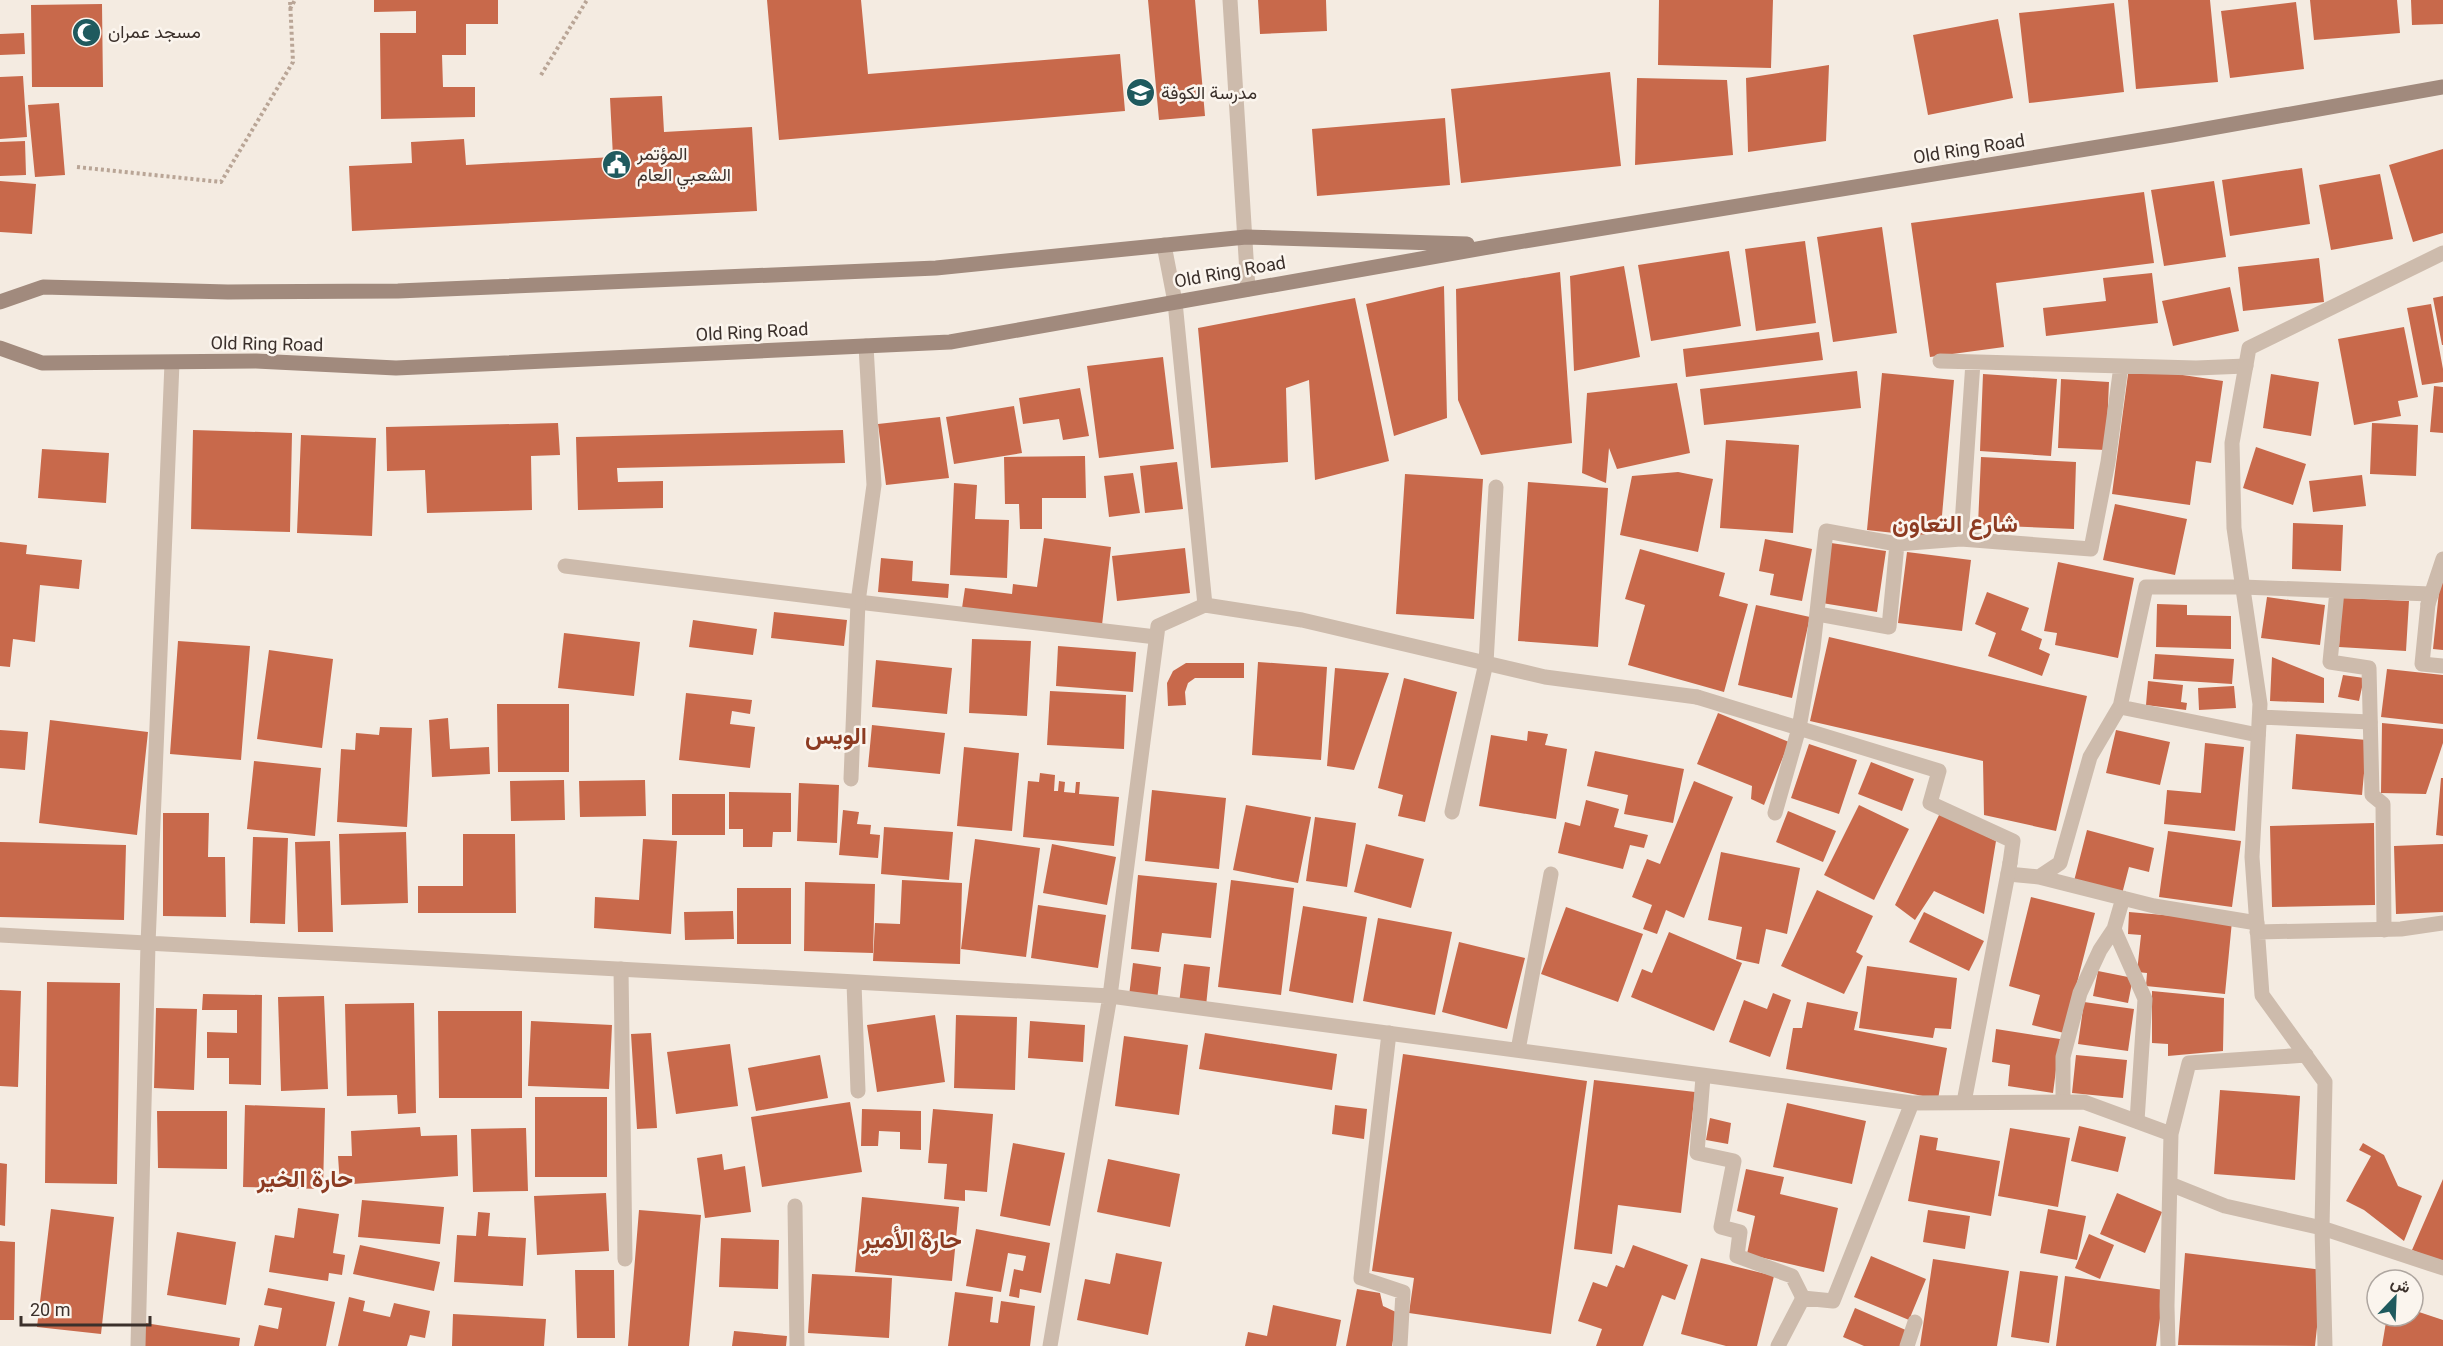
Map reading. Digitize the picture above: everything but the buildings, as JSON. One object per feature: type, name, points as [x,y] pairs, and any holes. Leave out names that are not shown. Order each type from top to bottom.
[{"type":"street","points":[[1230,0],[1248,289]]},
{"type":"street","name":"Old Ring Road","points":[[0,348],[42,363],[256,362],[396,368],[950,342],[1500,245],[2172,135],[2443,87]]},
{"type":"street","name":"Old Ring Road","points":[[0,302],[43,287],[228,292],[398,291],[936,268],[1246,237],[1500,245]]},
{"type":"street","points":[[1164,245],[1175,302],[1205,605]]},
{"type":"street","points":[[2325,1346],[2322,1228],[2325,1082],[2262,995],[2252,857],[2260,704],[2234,528],[2232,443],[2249,348],[2443,253]]},
{"type":"street","points":[[851,779],[858,602],[874,485],[866,346]]},
{"type":"street","points":[[1940,361],[2196,368],[2246,366]]},
{"type":"street","points":[[1961,539],[1973,362]]},
{"type":"street","points":[[138,1346],[148,944],[172,363]]},
{"type":"street","points":[[1775,813],[1799,728],[1818,614],[1826,531],[1897,544],[1961,539],[2091,549],[2108,462],[2121,366]]},
{"type":"street","points":[[1452,812],[1486,663],[1496,487]]},
{"type":"street","points":[[1818,614],[1889,627],[1897,544]]},
{"type":"street","points":[[2443,559],[2430,599],[2422,664],[2443,666]]},
{"type":"street","points":[[565,566],[1156,638]]},
{"type":"street","points":[[2040,877],[2060,863],[2090,757],[2120,706],[2146,587],[2242,587],[2337,591],[2430,599]]},
{"type":"street","points":[[2337,591],[2330,662],[2369,668],[2372,795],[2383,804],[2384,930]]},
{"type":"street","points":[[1050,1346],[1110,996],[1158,626],[1205,605],[1302,620],[1545,678],[1697,697],[1939,771],[1930,803],[2013,842],[1964,1102]]},
{"type":"street","points":[[2120,706],[2258,735]]},
{"type":"street","points":[[2260,717],[2370,722]]},
{"type":"street","points":[[2009,868],[2154,906],[2257,927],[2384,930],[2443,922]]},
{"type":"street","points":[[1518,1050],[1551,874]]},
{"type":"street","points":[[2063,1101],[2063,1057],[2080,993],[2100,950],[2114,928],[2123,898]]},
{"type":"street","points":[[2114,928],[2145,999],[2137,1121]]},
{"type":"street","points":[[0,935],[1110,996],[1703,1077],[1912,1103],[2084,1102],[2171,1134]]},
{"type":"street","points":[[621,969],[625,1259]]},
{"type":"street","points":[[854,983],[858,1091]]},
{"type":"street","points":[[1389,1033],[1361,1278],[1403,1292],[1400,1346]]},
{"type":"street","points":[[2168,1346],[2171,1134],[2189,1063],[2306,1055]]},
{"type":"street","points":[[1703,1077],[1697,1153],[1734,1161],[1721,1227],[1740,1232],[1737,1256],[1792,1276],[1803,1298]]},
{"type":"street","points":[[1803,1298],[1833,1301],[1912,1103]]},
{"type":"street","points":[[2170,1184],[2225,1206],[2322,1228],[2443,1268]]},
{"type":"street","points":[[795,1206],[797,1346]]},
{"type":"street","points":[[1778,1346],[1803,1298]]},
{"type":"street","points":[[1907,1346],[1915,1322]]},
{"type":"path","points":[[77,167],[221,182],[294,62],[290,0]]},
{"type":"path","points":[[290,9],[295,0]]},
{"type":"path","points":[[542,75],[587,0]]},
{"type":"place","name":"مسجد عمران","points":[[87,32]]},
{"type":"place","name":"مدرسة الكوفة","points":[[1140,93]]},
{"type":"place","name":"المؤتمر الشعبي العام","points":[[616,164]]},
{"type":"district","name":"شارع التعاون","points":[[1955,524]]},
{"type":"district","name":"الويس","points":[[836,736]]},
{"type":"district","name":"حارة الخير","points":[[305,1179]]},
{"type":"district","name":"حارة الأمير","points":[[912,1240]]}]
